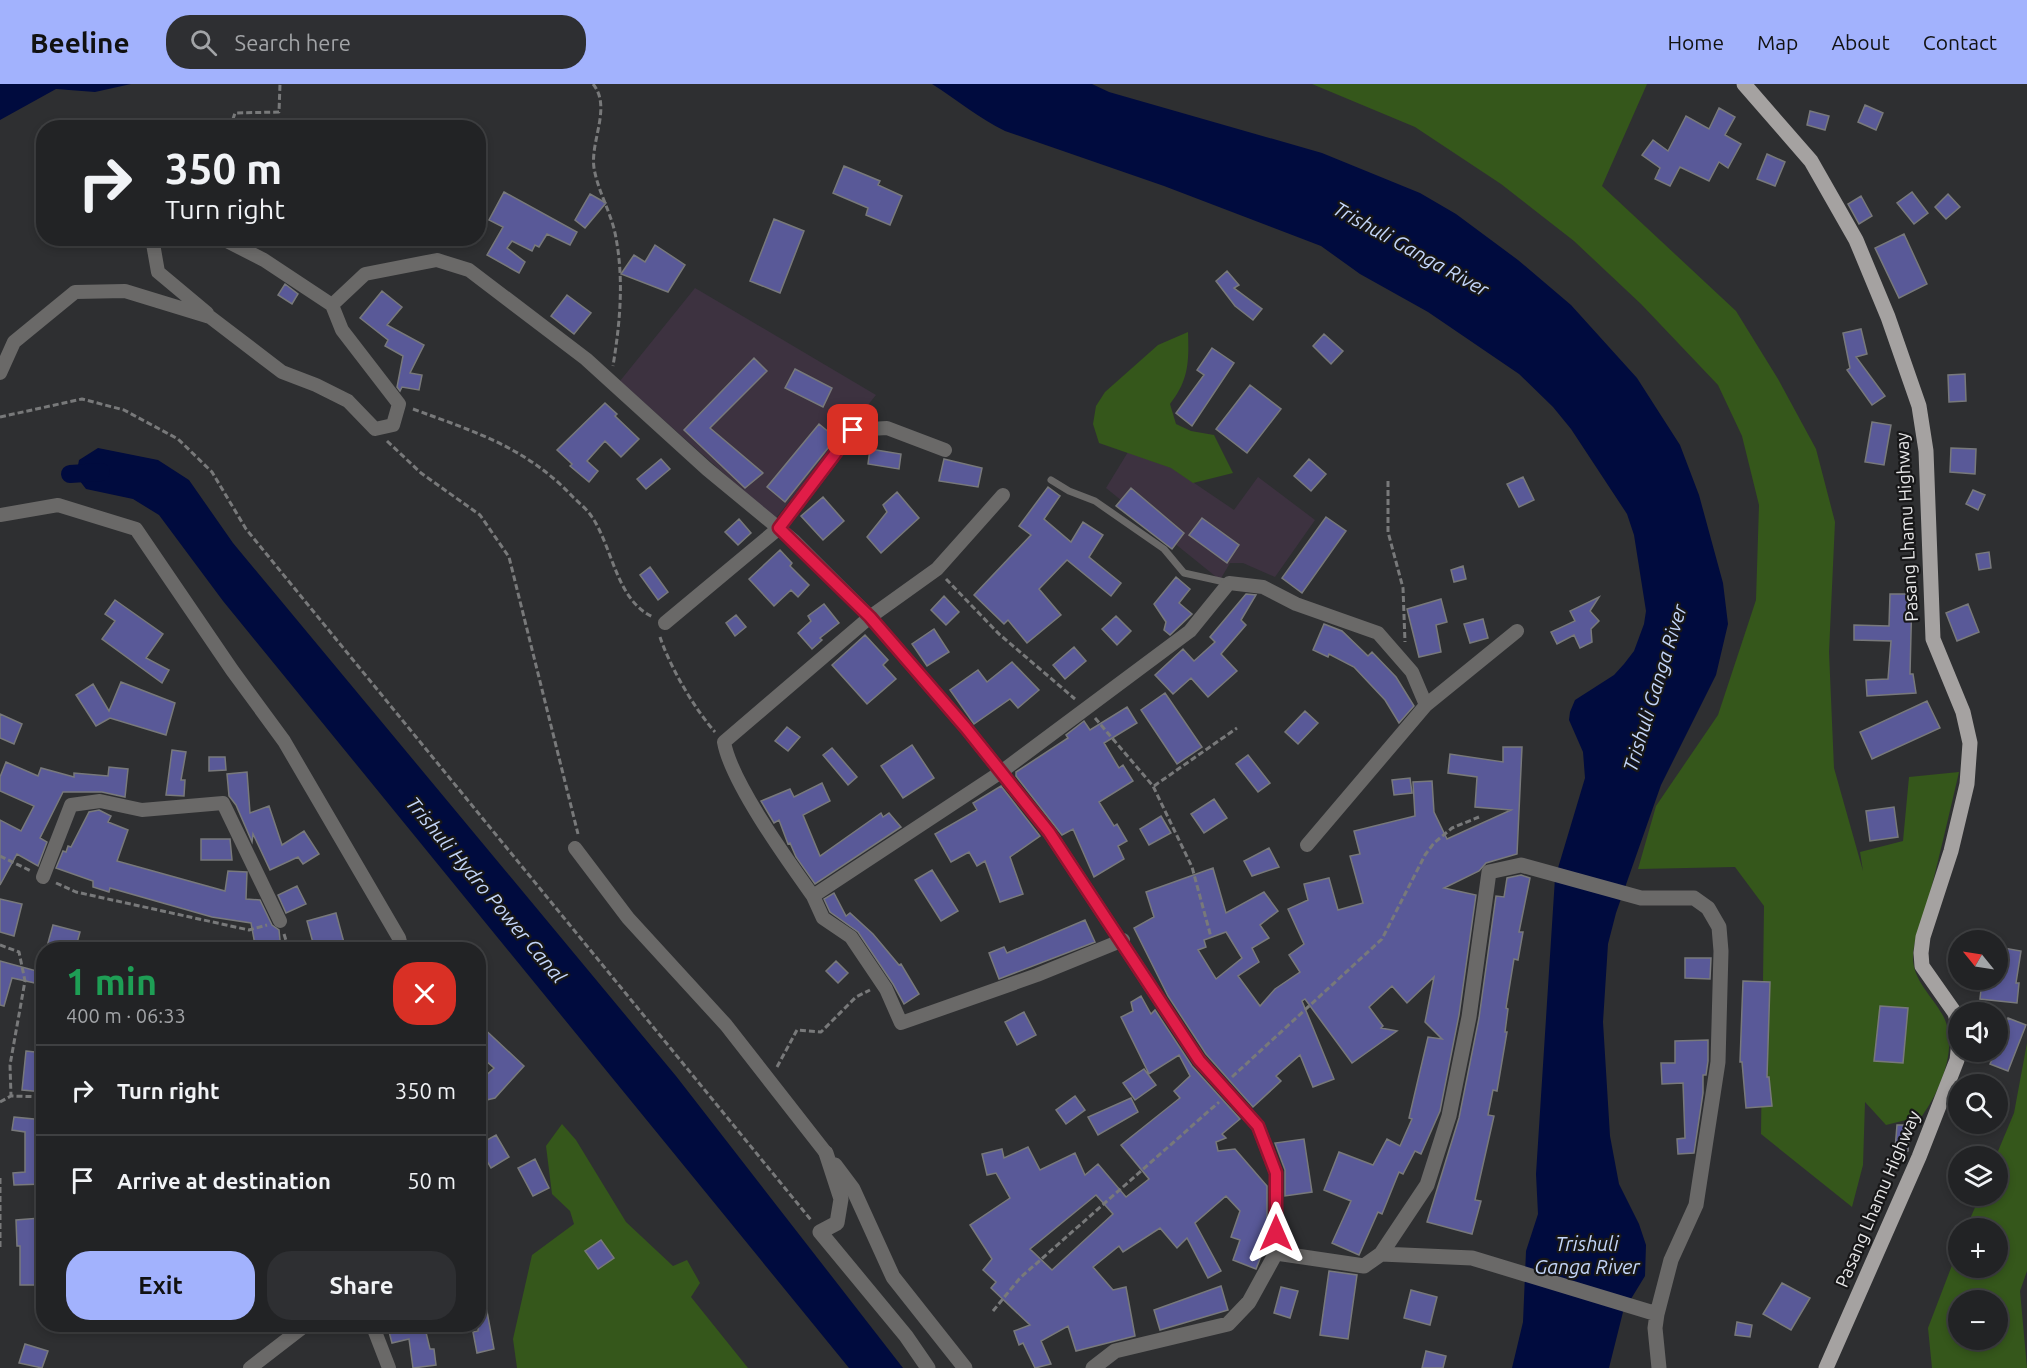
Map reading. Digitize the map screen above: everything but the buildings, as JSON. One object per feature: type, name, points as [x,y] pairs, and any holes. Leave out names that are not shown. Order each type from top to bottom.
[{"type":"main road","name":"Pasang Lhamu Highway","points":[[1744,84],[1811,161],[1856,240],[1888,317],[1919,406],[1926,451],[1933,639],[1963,711],[1970,743],[1964,795],[1951,851],[1923,938],[1921,953],[1922,966],[1948,1003]]},
{"type":"main road","name":"Pasang Lhamu Highway","points":[[1826,1368],[1919,1157],[1956,1062]]},
{"type":"street","points":[[153,246],[158,272],[210,317],[282,372],[348,401],[375,429],[393,425],[399,404],[342,330],[332,305],[264,260],[237,246]]},
{"type":"street","points":[[332,305],[365,274],[437,260],[469,270],[586,359],[707,469],[779,528],[870,617],[1001,771],[1049,832],[1123,940],[1199,1060],[1258,1126],[1276,1173],[1276,1253],[1249,1302],[1228,1324],[1115,1351],[1093,1368]]},
{"type":"street","points":[[0,373],[14,342],[75,292],[125,291],[210,317]]},
{"type":"street","points":[[659,625],[779,528],[853,430],[887,428],[945,450]]},
{"type":"street","points":[[1003,495],[937,568],[870,617],[724,742],[726,751],[781,852],[813,896],[823,918],[850,937],[880,981],[901,1023],[1037,975],[1123,940]]},
{"type":"street","points":[[0,515],[58,506],[136,530],[232,670],[284,741],[381,907],[398,942]]},
{"type":"street","points":[[813,896],[1001,771],[1190,631],[1229,583],[1263,586],[1296,604],[1378,633],[1412,672],[1426,705]]},
{"type":"street","points":[[1307,845],[1426,705],[1517,631]]},
{"type":"street","points":[[43,877],[71,805],[100,801],[142,810],[223,803],[280,921]]},
{"type":"street","points":[[580,853],[628,918],[726,1025],[853,1189],[893,1277],[965,1368]]},
{"type":"street","points":[[1276,1253],[1364,1266],[1381,1254],[1427,1185],[1449,1116],[1469,1017],[1489,872],[1521,865],[1641,898],[1694,898],[1708,908],[1719,927],[1721,951],[1718,1062],[1696,1204],[1671,1260],[1652,1312],[1659,1368]]},
{"type":"street","points":[[826,1153],[841,1199],[837,1223],[820,1232],[906,1336],[928,1368]]},
{"type":"street","points":[[1381,1254],[1472,1258],[1652,1312]]},
{"type":"street","points":[[250,1368],[297,1332]]},
{"type":"street","points":[[375,1332],[389,1368]]},
{"type":"lane","points":[[1051,480],[1069,491],[1095,501],[1164,549],[1184,573],[1229,583]]},
{"type":"path","points":[[232,120],[234,113],[279,112],[280,84]]},
{"type":"path","points":[[593,84],[600,93],[601,109],[593,150],[594,169],[616,236],[622,288],[611,381]]},
{"type":"path","points":[[0,417],[82,399],[124,411],[178,439],[204,464],[212,472],[246,529],[597,960],[799,1202],[820,1232]]},
{"type":"path","points":[[399,404],[493,438],[551,473],[592,517],[626,591],[640,611],[659,625],[665,652],[712,729],[724,742]]},
{"type":"path","points":[[375,429],[420,473],[480,515],[509,557],[580,853]]},
{"type":"path","points":[[1388,481],[1388,532],[1403,588],[1406,665]]},
{"type":"path","points":[[937,568],[999,634],[1086,708],[1154,786],[1192,867],[1211,937]]},
{"type":"path","points":[[1154,786],[1236,729]]},
{"type":"path","points":[[993,1311],[1020,1278],[1225,1089],[1382,939],[1425,855],[1434,843],[1452,828],[1479,818]]},
{"type":"path","points":[[0,856],[76,892],[249,930],[280,921],[287,942]]},
{"type":"path","points":[[0,945],[19,952],[25,981],[10,1065],[11,1096]]},
{"type":"path","points":[[772,1084],[774,1072],[797,1030],[821,1032],[856,997],[871,990],[880,981]]},
{"type":"path","points":[[0,1102],[11,1096],[36,1097]]},
{"type":"path","points":[[0,1178],[0,1247]]},
{"type":"shaded area","points":[[695,288],[876,395],[775,519],[620,381]]},
{"type":"shaded area","points":[[1128,452],[1172,468],[1234,510],[1258,477],[1315,520],[1275,577],[1243,563],[1230,563],[1220,580],[1106,488]]},
{"type":"green space","points":[[1312,84],[1647,84],[1602,186],[1736,311],[1778,379],[1816,449],[1835,522],[1829,652],[1834,768],[1863,871],[1860,852],[1903,841],[1909,777],[1959,772],[1913,958],[1916,974],[1942,1014],[1947,1026],[1946,1066],[1936,1093],[1922,1116],[1886,1125],[1865,1102],[1863,1165],[1852,1207],[1761,1134],[1764,906],[1735,867],[1638,869],[1656,806],[1718,715],[1756,600],[1759,505],[1742,436],[1718,385],[1641,304],[1574,241],[1501,184],[1415,127]]},
{"type":"green space","points":[[1188,332],[1184,378],[1170,404],[1176,424],[1191,431],[1214,435],[1233,473],[1193,483],[1171,468],[1099,443],[1093,424],[1096,406],[1105,392],[1158,345]]},
{"type":"green space","points":[[2027,1043],[2027,1271],[2020,1291],[2027,1368],[1932,1368],[1928,1328],[1948,1276],[1948,1278],[2008,1278],[2008,1218],[1970,1218],[1976,1206],[2008,1206],[2008,1146],[2000,1146],[2005,1134],[2008,1134],[2008,1127],[2014,1113]]},
{"type":"green space","points":[[562,1124],[576,1140],[626,1222],[673,1266],[687,1260],[700,1283],[691,1297],[748,1368],[517,1368],[513,1339],[532,1255],[574,1224],[570,1211],[552,1194],[546,1146]]},
{"type":"water","points":[[0,84],[131,84],[95,92],[56,89],[0,120]]},
{"type":"water","name":"Trishuli Ganga River","points":[[932,84],[1092,84],[1109,92],[1322,153],[1420,193],[1456,214],[1518,260],[1571,305],[1637,378],[1680,445],[1699,495],[1723,583],[1728,624],[1716,675],[1661,785],[1616,913],[1608,944],[1603,1022],[1610,1136],[1619,1184],[1639,1224],[1646,1245],[1645,1276],[1623,1312],[1609,1368],[1512,1368],[1523,1322],[1526,1251],[1538,1214],[1536,1174],[1555,878],[1585,778],[1583,752],[1569,720],[1570,712],[1575,700],[1614,675],[1634,651],[1644,624],[1646,611],[1634,535],[1627,514],[1571,429],[1553,407],[1519,374],[1428,312],[1360,274],[1321,246],[1164,186],[1005,131]]},
{"type":"water","points":[[98,448],[158,460],[189,480],[233,543],[676,1076],[903,1368],[849,1368],[223,601],[159,515],[133,499],[86,489],[76,476],[79,460]]},
{"type":"waterway","name":"Trishuli Hydro Power Canal","points":[[70,474],[101,472]]},
{"type":"route","points":[[853,430],[779,528],[870,617],[966,728],[1049,832],[1123,940],[1199,1060],[1258,1126],[1276,1173],[1276,1233]]}]
